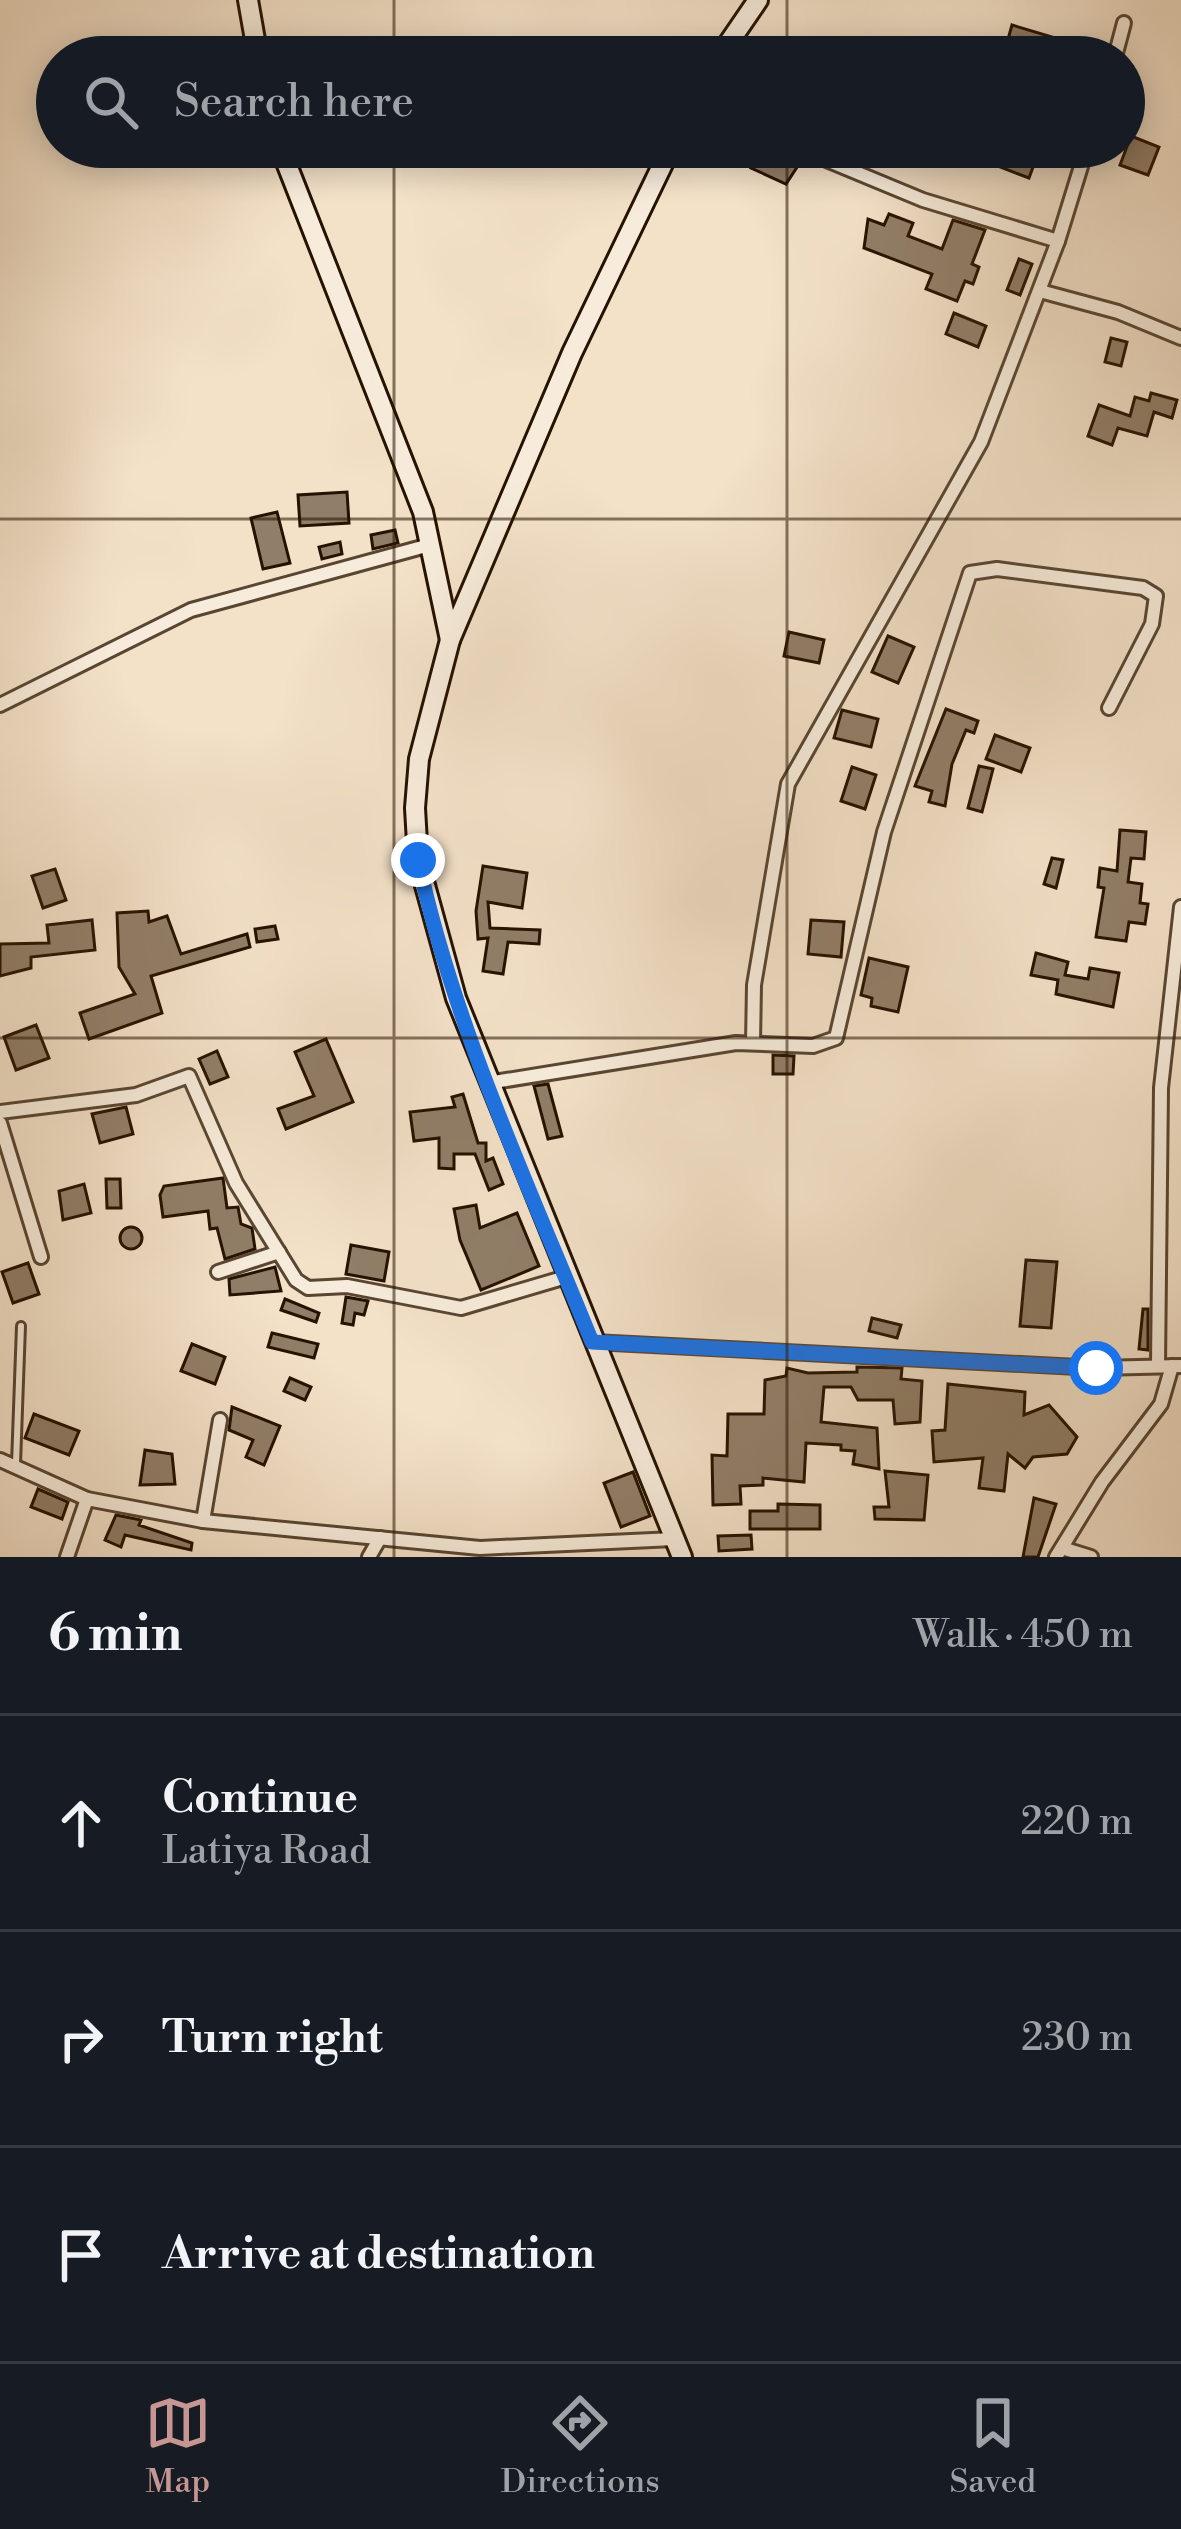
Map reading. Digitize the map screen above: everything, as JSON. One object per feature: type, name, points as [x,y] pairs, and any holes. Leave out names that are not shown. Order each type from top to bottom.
[{"type":"street","points":[[248,0],[254,36]]},
{"type":"street","points":[[733,36],[758,0]]},
{"type":"street","points":[[1121,36],[1124,23]]},
{"type":"street","points":[[288,168],[423,512],[450,640]]},
{"type":"street","points":[[0,1460],[87,1499],[203,1521],[480,1548],[678,1548],[487,1083],[430,919],[418,860],[419,759],[450,640],[572,353],[661,168]]},
{"type":"street","points":[[846,168],[923,200],[1058,242]]},
{"type":"street","points":[[753,1043],[754,985],[788,784],[981,442],[1058,242],[1081,168]]},
{"type":"street","points":[[1040,290],[1118,312],[1181,338]]},
{"type":"street","points":[[0,705],[191,610],[426,546]]},
{"type":"street","points":[[487,1083],[753,1043],[813,1046],[836,1038],[884,832],[970,573],[997,569],[1143,588],[1156,596],[1152,624],[1108,708]]},
{"type":"street","points":[[1091,1557],[1059,1552],[1102,1482],[1152,1418],[1170,1366],[1161,1088],[1181,907]]},
{"type":"street","points":[[0,1112],[136,1095],[188,1076],[236,1183],[308,1288],[346,1286],[461,1308],[566,1276]]},
{"type":"street","points":[[0,1123],[41,1257]]},
{"type":"street","points":[[218,1272],[279,1252]]},
{"type":"street","points":[[592,1342],[1170,1366]]},
{"type":"street","points":[[203,1521],[220,1420]]},
{"type":"street","points":[[67,1557],[87,1499]]},
{"type":"street","points":[[369,1557],[380,1538]]},
{"type":"lane","points":[[16,1468],[21,1326]]},
{"type":"building","points":[[1012,25],[1049,36],[1009,36]]},
{"type":"building","points":[[1145,142],[1159,147],[1148,175],[1128,168],[1145,168]]},
{"type":"building","points":[[751,168],[796,168],[786,184]]},
{"type":"building","points":[[1003,168],[1033,168],[1029,178]]},
{"type":"building","points":[[889,214],[913,223],[908,236],[942,249],[953,220],[985,230],[972,264],[979,267],[973,284],[965,281],[957,301],[926,289],[932,274],[864,248],[868,219],[884,225]]},
{"type":"building","points":[[1019,259],[1032,264],[1020,295],[1007,290]]},
{"type":"building","points":[[954,313],[986,326],[978,347],[946,334]]},
{"type":"building","points":[[1111,338],[1127,342],[1121,366],[1105,362]]},
{"type":"building","points":[[1151,393],[1177,400],[1172,418],[1154,412],[1147,436],[1118,428],[1112,445],[1088,436],[1099,405],[1130,416],[1135,397],[1149,401]]},
{"type":"building","points":[[347,492],[349,523],[300,526],[298,495]]},
{"type":"building","points":[[277,512],[290,563],[263,569],[251,518]]},
{"type":"building","points":[[395,530],[398,543],[373,549],[371,535]]},
{"type":"building","points":[[340,542],[342,554],[322,559],[319,547]]},
{"type":"building","points":[[789,632],[824,640],[819,663],[784,656]]},
{"type":"building","points":[[888,636],[914,647],[898,683],[872,672]]},
{"type":"building","points":[[946,709],[978,721],[974,733],[966,730],[952,764],[945,806],[929,802],[932,791],[915,786]]},
{"type":"building","points":[[842,710],[878,719],[871,747],[834,738]]},
{"type":"building","points":[[995,735],[1030,748],[1021,772],[986,759]]},
{"type":"building","points":[[979,766],[993,769],[982,812],[968,808]]},
{"type":"building","points":[[852,767],[876,775],[865,809],[841,801]]},
{"type":"building","points":[[1120,830],[1146,832],[1144,859],[1131,858],[1128,882],[1142,884],[1140,903],[1148,904],[1145,924],[1129,922],[1126,941],[1096,937],[1104,888],[1098,887],[1100,868],[1117,871]]},
{"type":"building","points":[[1052,858],[1063,860],[1056,888],[1044,884]]},
{"type":"building","points":[[483,866],[527,873],[522,908],[488,902],[490,928],[540,930],[539,944],[508,942],[503,974],[483,971],[488,938],[478,939],[476,911]]},
{"type":"building","points":[[55,869],[66,900],[43,908],[32,876]]},
{"type":"building","points":[[148,911],[149,922],[167,916],[181,954],[247,934],[250,947],[151,976],[162,1013],[89,1039],[80,1013],[135,994],[119,967],[117,913]]},
{"type":"building","points":[[92,920],[95,950],[31,957],[31,968],[0,976],[0,944],[49,943],[47,925]]},
{"type":"building","points":[[811,920],[844,922],[841,957],[808,954]]},
{"type":"building","points":[[275,926],[278,939],[257,942],[255,929]]},
{"type":"building","points":[[1036,953],[1068,962],[1065,975],[1088,979],[1090,968],[1119,973],[1113,1007],[1056,994],[1058,980],[1031,975]]},
{"type":"building","points":[[869,958],[908,967],[898,1012],[871,1006],[872,998],[861,995]]},
{"type":"building","points":[[36,1025],[49,1058],[16,1070],[4,1037]]},
{"type":"building","points":[[326,1039],[353,1102],[286,1129],[278,1109],[314,1096],[295,1052]]},
{"type":"building","points":[[217,1051],[228,1077],[210,1084],[199,1059]]},
{"type":"building","points":[[773,1055],[794,1056],[793,1074],[773,1074]]},
{"type":"building","points":[[548,1084],[562,1136],[548,1139],[534,1086]]},
{"type":"building","points":[[463,1094],[478,1143],[486,1143],[486,1161],[493,1158],[503,1184],[489,1190],[475,1154],[454,1154],[454,1169],[439,1168],[439,1138],[414,1141],[410,1112],[455,1107],[452,1097]]},
{"type":"building","points":[[126,1107],[133,1134],[100,1143],[92,1114]]},
{"type":"building","points":[[223,1178],[227,1208],[238,1207],[241,1224],[252,1228],[255,1249],[225,1259],[217,1228],[210,1229],[208,1211],[163,1217],[160,1195],[164,1186]]},
{"type":"building","points":[[106,1179],[120,1179],[121,1208],[107,1208]]},
{"type":"building","points":[[84,1184],[91,1213],[63,1220],[59,1191]]},
{"type":"building","points":[[476,1205],[480,1228],[517,1213],[539,1266],[481,1290],[460,1240],[454,1209]]},
{"type":"building","points":[[131,1227],[142,1238],[131,1249],[120,1238]]},
{"type":"building","points":[[351,1245],[389,1252],[384,1281],[346,1274]]},
{"type":"building","points":[[1026,1260],[1057,1262],[1051,1328],[1020,1326]]},
{"type":"building","points":[[28,1263],[39,1294],[13,1303],[2,1272]]},
{"type":"building","points":[[275,1267],[281,1291],[230,1295],[229,1279]]},
{"type":"building","points":[[346,1297],[368,1301],[364,1315],[355,1313],[353,1325],[342,1323]]},
{"type":"building","points":[[285,1299],[319,1313],[316,1322],[281,1310]]},
{"type":"building","points":[[1143,1309],[1148,1309],[1148,1350],[1139,1349]]},
{"type":"building","points":[[872,1318],[901,1325],[897,1338],[869,1331]]},
{"type":"building","points":[[272,1333],[318,1344],[314,1358],[268,1347]]},
{"type":"building","points":[[192,1344],[225,1357],[215,1384],[181,1371]]},
{"type":"building","points":[[857,1367],[902,1368],[901,1379],[922,1381],[920,1422],[895,1424],[893,1400],[858,1400],[851,1387],[824,1387],[821,1422],[877,1428],[879,1469],[853,1464],[855,1451],[841,1450],[841,1445],[806,1443],[804,1482],[763,1478],[763,1485],[740,1486],[741,1504],[713,1505],[712,1455],[727,1456],[728,1414],[764,1414],[765,1380],[786,1376],[787,1368],[808,1373],[857,1372]]},
{"type":"building","points":[[290,1378],[311,1387],[305,1400],[284,1391]]},
{"type":"building","points":[[948,1384],[1025,1392],[1024,1415],[1049,1405],[1077,1437],[1067,1454],[1033,1457],[1025,1468],[1008,1454],[1004,1491],[979,1488],[983,1458],[934,1462],[932,1431],[945,1430]]},
{"type":"building","points":[[232,1407],[280,1426],[264,1465],[246,1457],[253,1440],[229,1430]]},
{"type":"building","points":[[34,1414],[79,1431],[69,1455],[25,1438]]},
{"type":"building","points":[[145,1450],[172,1454],[175,1484],[140,1485]]},
{"type":"building","points":[[885,1471],[928,1475],[924,1520],[875,1519],[874,1507],[889,1507]]},
{"type":"building","points":[[633,1472],[650,1516],[621,1527],[604,1483]]},
{"type":"building","points":[[38,1489],[68,1502],[62,1519],[31,1507]]},
{"type":"building","points":[[1034,1498],[1056,1504],[1038,1557],[1023,1557]]},
{"type":"building","points":[[778,1504],[820,1505],[820,1529],[750,1529],[750,1511],[778,1511]]},
{"type":"building","points":[[116,1515],[141,1520],[139,1525],[192,1543],[191,1550],[125,1535],[121,1547],[105,1540]]},
{"type":"building","points":[[751,1535],[752,1549],[719,1551],[718,1536]]},
{"type":"route","points":[[418,860],[430,919],[456,998],[592,1342],[1096,1368]]}]
